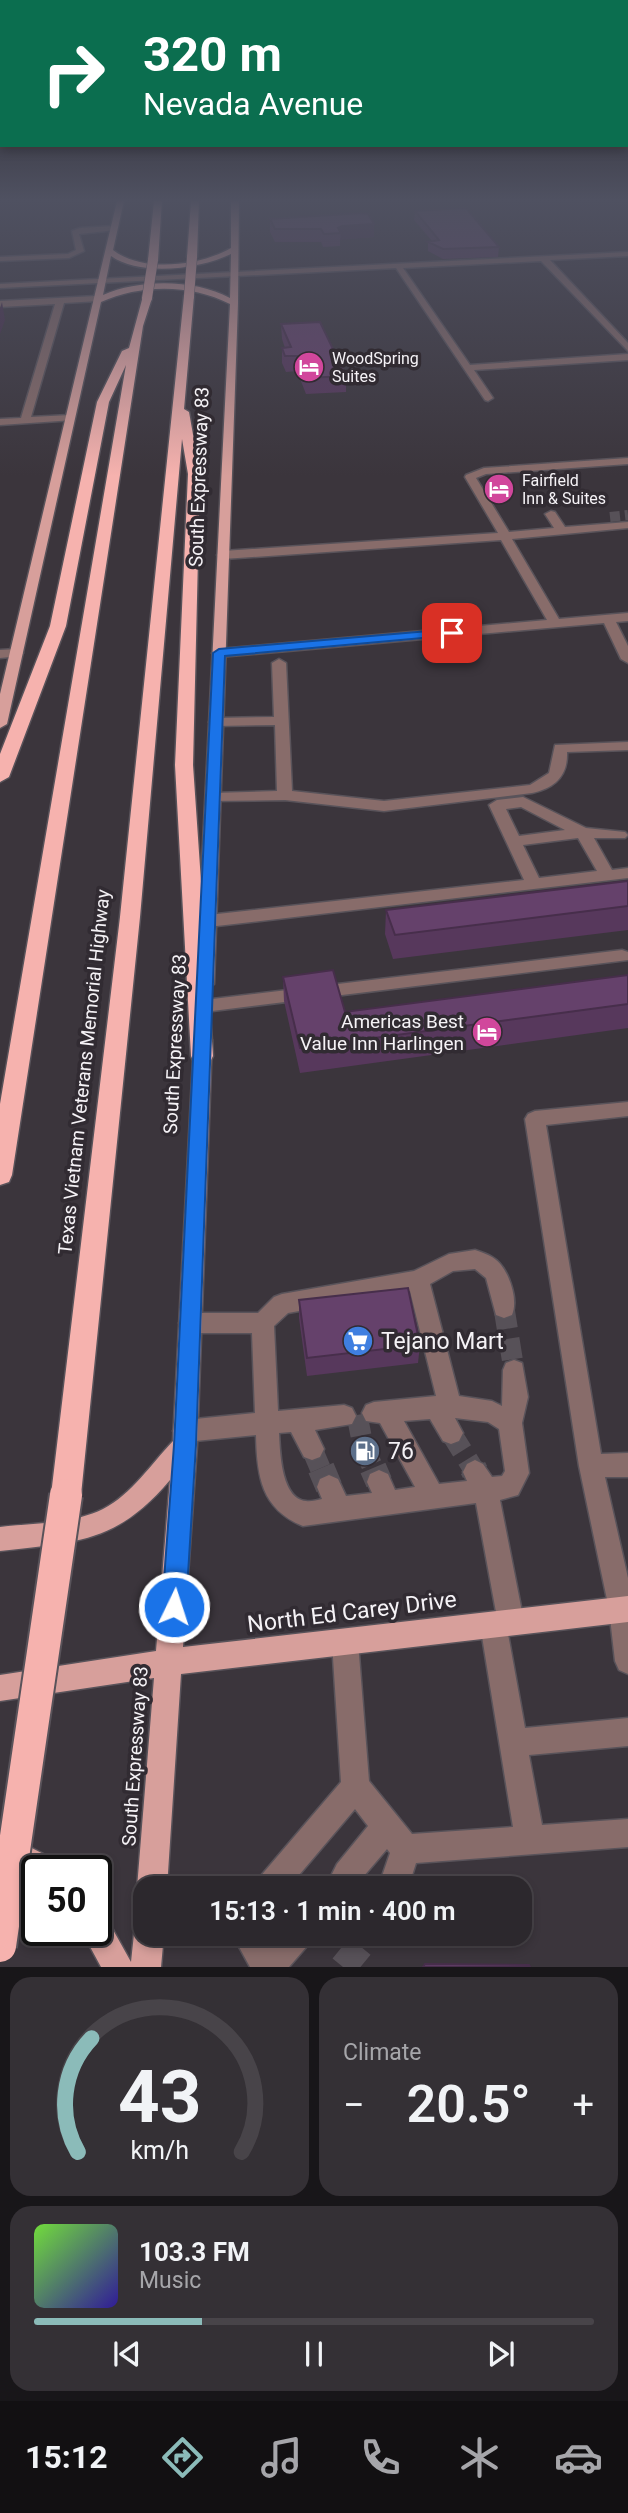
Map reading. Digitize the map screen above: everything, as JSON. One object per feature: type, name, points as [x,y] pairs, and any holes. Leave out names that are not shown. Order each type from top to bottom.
[{"type":"highway","points":[[0,777],[58,626],[103,402],[138,326],[148,293]]},
{"type":"highway","name":"Texas Vietnam Veterans Memorial Highway","points":[[0,1945],[66,1495],[130,917],[178,385],[189,293]]},
{"type":"highway","points":[[0,1175],[138,326]]},
{"type":"highway","points":[[178,385],[194,474],[184,765],[202,1056]]},
{"type":"main road","points":[[0,724],[97,293]]},
{"type":"main road","points":[[96,300],[117,293]]},
{"type":"main road","points":[[214,293],[234,303]]},
{"type":"main road","name":"South Expressway 83","points":[[153,1876],[185,1438],[234,293]]},
{"type":"main road","points":[[0,1539],[88,1526],[112,1517],[134,1500],[185,1438]]},
{"type":"main road","name":"North Ed Carey Drive","points":[[0,1688],[170,1662],[625,1609]]},
{"type":"main road","points":[[0,1862],[21,1860]]},
{"type":"main road","points":[[106,1946],[118,1967]]},
{"type":"main road","points":[[146,1967],[148,1946]]},
{"type":"street","points":[[416,293],[488,398]]},
{"type":"street","points":[[576,293],[628,348]]},
{"type":"street","points":[[0,304],[96,300]]},
{"type":"street","points":[[25,421],[60,301]]},
{"type":"street","points":[[468,368],[628,356]]},
{"type":"street","points":[[0,422],[70,418]]},
{"type":"street","points":[[555,624],[470,477],[484,471],[628,461]]},
{"type":"street","points":[[551,514],[562,531]]},
{"type":"street","points":[[595,528],[598,521],[610,516]]},
{"type":"street","points":[[223,555],[628,525]]},
{"type":"street","points":[[595,528],[628,536]]},
{"type":"street","points":[[219,653],[628,617]]},
{"type":"street","points":[[608,619],[628,659]]},
{"type":"street","points":[[0,654],[16,653]]},
{"type":"street","points":[[279,663],[285,795]]},
{"type":"street","points":[[216,722],[281,721]]},
{"type":"street","points":[[214,798],[285,795],[384,806],[532,789],[553,780],[561,767],[560,748],[628,746]]},
{"type":"street","points":[[534,884],[497,805],[523,802],[583,832],[607,875]]},
{"type":"street","points":[[514,841],[583,832],[620,835]]},
{"type":"street","points":[[208,921],[628,873]]},
{"type":"street","points":[[205,1006],[622,956]]},
{"type":"street","points":[[628,1109],[535,1119],[591,1466],[625,1609],[628,1661]]},
{"type":"street","points":[[504,1308],[502,1283],[494,1271],[480,1261],[461,1258],[445,1262],[418,1280],[282,1304],[264,1323],[269,1473],[288,1506],[303,1514],[340,1510],[383,1492],[433,1497],[481,1481],[509,1487],[517,1473],[510,1423],[516,1397],[514,1370]]},
{"type":"street","points":[[418,1280],[443,1406],[451,1433]]},
{"type":"street","points":[[190,1324],[264,1323]]},
{"type":"street","points":[[433,1497],[380,1413],[443,1406],[492,1412],[510,1423]]},
{"type":"street","points":[[185,1438],[267,1424],[344,1416]]},
{"type":"street","points":[[298,1421],[312,1449]]},
{"type":"street","points":[[591,1466],[628,1465]]},
{"type":"street","points":[[481,1481],[502,1623],[513,1743],[530,1840]]},
{"type":"street","points":[[329,1487],[340,1510]]},
{"type":"street","points":[[345,1642],[355,1787],[406,1849]]},
{"type":"street","points":[[513,1743],[628,1731]]},
{"type":"street","points":[[279,1876],[355,1787]]},
{"type":"street","points":[[347,1874],[387,1826]]},
{"type":"street","points":[[406,1849],[628,1833]]},
{"type":"street","points":[[397,1876],[406,1849]]},
{"type":"street","points":[[255,1946],[268,1967],[286,1946]]},
{"type":"building","points":[[320,322],[346,376],[306,378],[297,356],[285,356],[282,348],[291,347],[281,324]]},
{"type":"building","points":[[628,881],[628,906],[395,935],[386,910]]},
{"type":"building","points":[[333,970],[345,1012],[628,975],[628,1004],[300,1048],[283,977]]},
{"type":"building","name":"Tejano Mart","points":[[408,1288],[420,1345],[307,1358],[299,1300]]},
{"type":"building","points":[[425,1964],[529,1965],[530,1967],[423,1967]]},
{"type":"tunnel","points":[[610,517],[628,515]]},
{"type":"tunnel","points":[[504,1308],[514,1370]]},
{"type":"tunnel","points":[[357,1415],[363,1446],[374,1470]]},
{"type":"tunnel","points":[[451,1433],[474,1470]]},
{"type":"tunnel","points":[[312,1449],[321,1470]]},
{"type":"tunnel","points":[[321,1468],[329,1487]]},
{"type":"tunnel","points":[[373,1468],[379,1482]]},
{"type":"tunnel","points":[[343,1967],[360,1946]]},
{"type":"place","name":"WoodSpring Suites","points":[[309,367]]},
{"type":"place","name":"Fairfield Inn & Suites","points":[[499,489]]},
{"type":"place","name":"Americas Best Value Inn Harlingen","points":[[487,1032]]},
{"type":"place","name":"Tejano Mart","points":[[358,1341]]},
{"type":"place","name":"76","points":[[365,1451]]},
{"type":"route","points":[[174,1607],[185,1445],[219,653],[452,633]]}]
